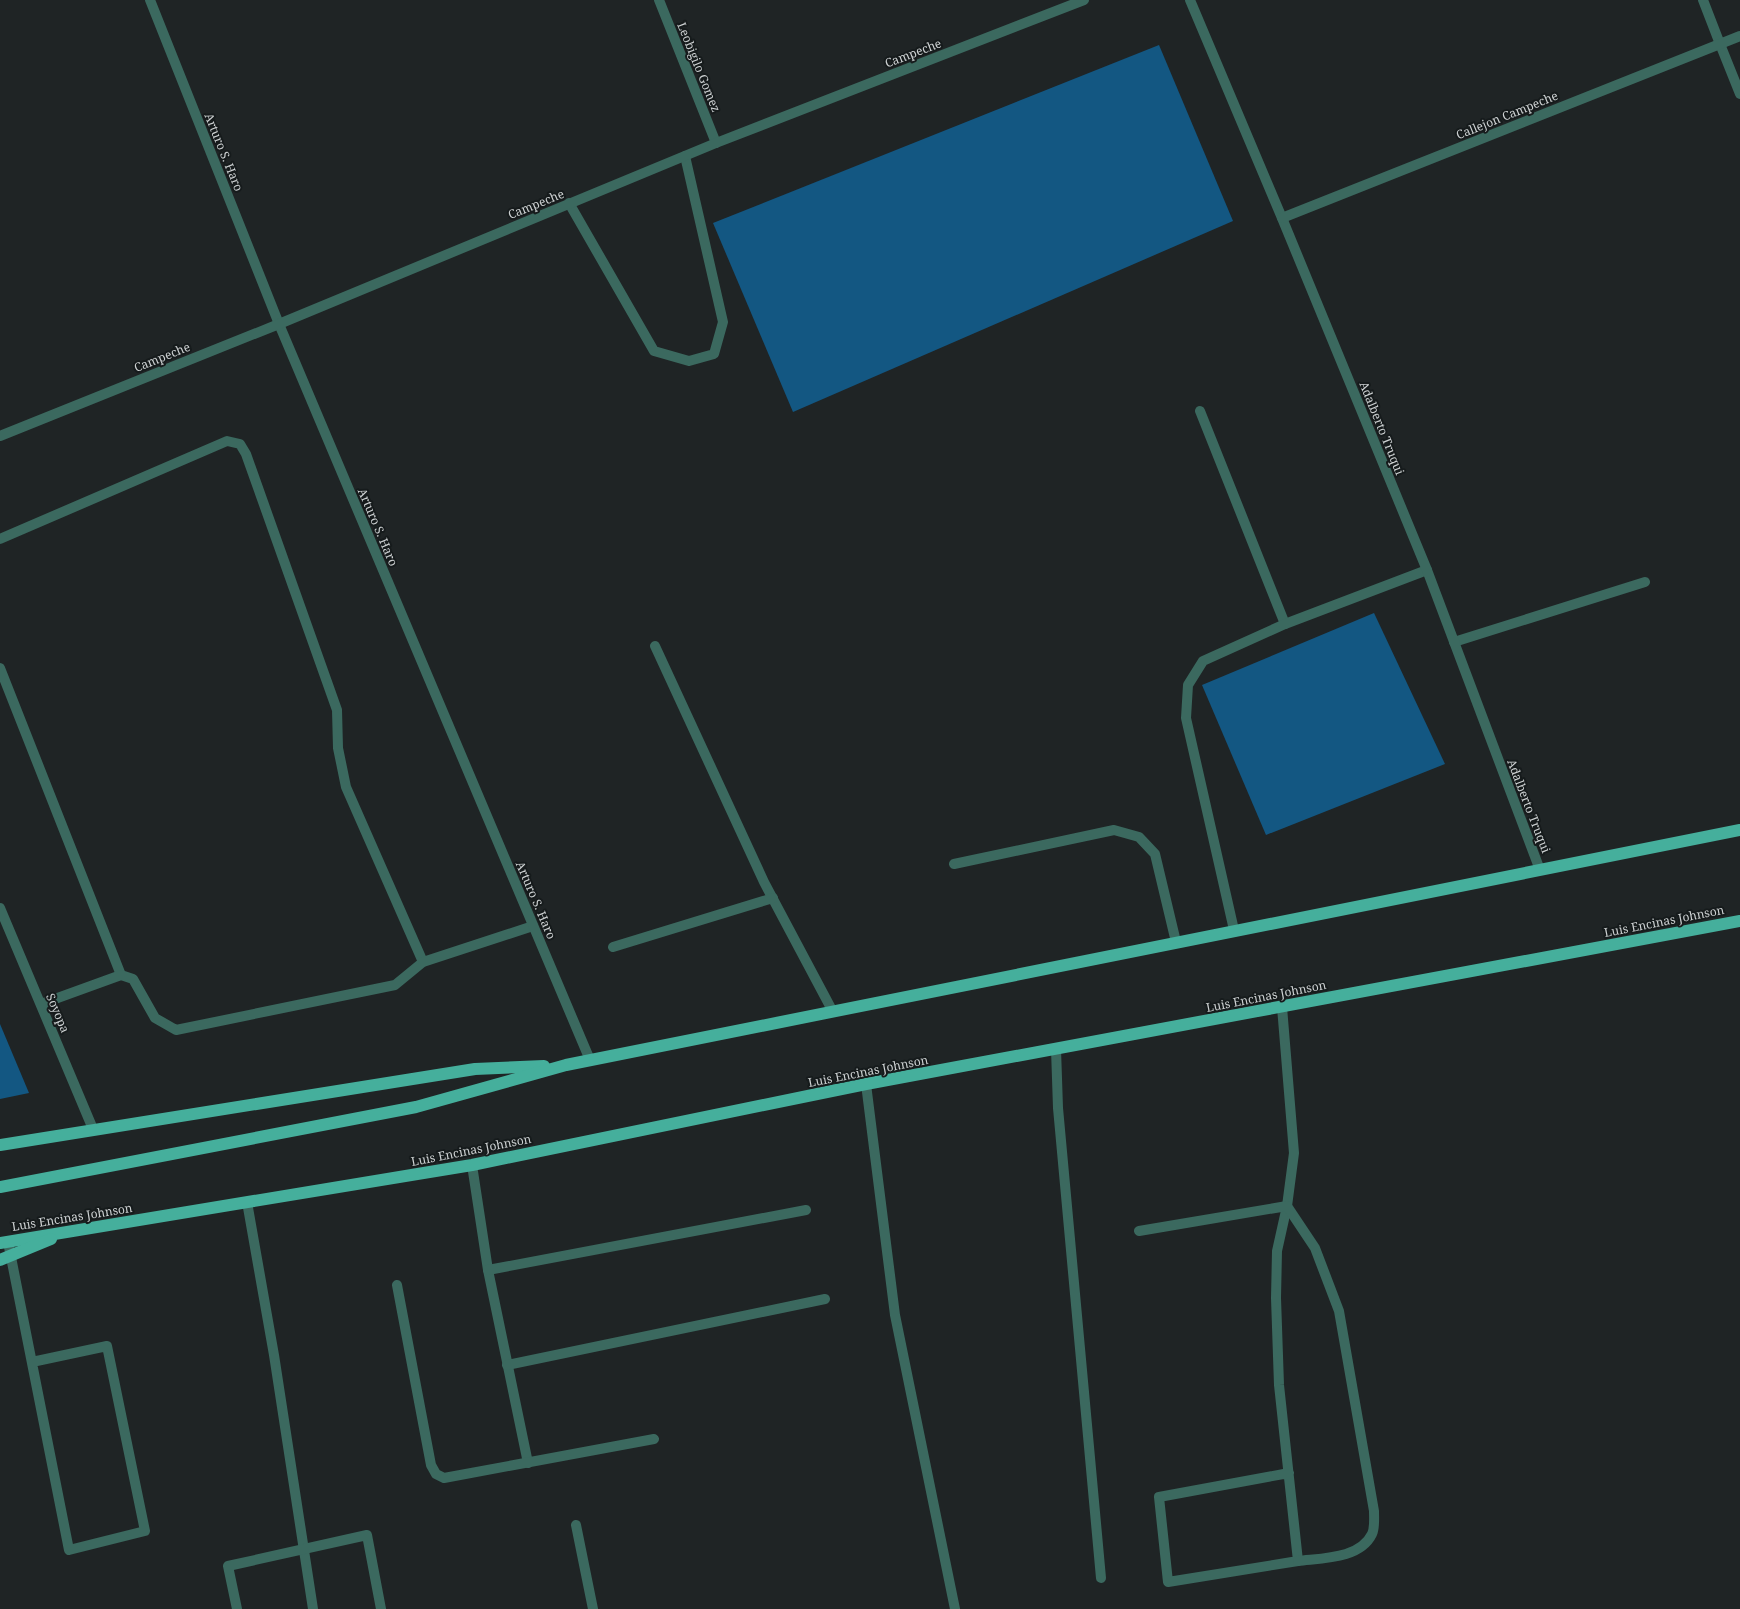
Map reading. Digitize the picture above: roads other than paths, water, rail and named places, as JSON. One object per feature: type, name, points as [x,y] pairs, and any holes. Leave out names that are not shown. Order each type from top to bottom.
[{"type":"main road","points":[[0,1187],[416,1107],[566,1065],[832,1010],[1740,830]]},
{"type":"main road","name":"Luis Encinas Johnson","points":[[4,1242],[472,1165],[866,1084],[1740,921]]},
{"type":"main road","points":[[0,1145],[475,1068],[566,1065]]},
{"type":"main road","points":[[6,1258],[63,1233],[98,1226]]},
{"type":"street","name":"Arturo S. Haro","points":[[150,0],[279,324],[590,1060]]},
{"type":"street","name":"Leobigilo Gomez","points":[[659,0],[716,143]]},
{"type":"street","name":"Campeche","points":[[0,436],[279,324],[716,143],[1084,0]]},
{"type":"street","name":"Adalberto Truqui","points":[[1190,0],[1427,570],[1540,870]]},
{"type":"street","points":[[1703,0],[1740,94]]},
{"type":"street","name":"Callejon Campeche","points":[[1282,218],[1740,36]]},
{"type":"street","points":[[569,204],[654,351],[690,361],[714,354],[724,322],[685,156]]},
{"type":"street","points":[[1200,411],[1285,624]]},
{"type":"street","points":[[0,539],[227,441],[240,444],[246,454],[337,710],[338,748],[346,787],[423,962]]},
{"type":"street","points":[[1234,930],[1186,718],[1188,685],[1203,661],[1285,624],[1427,570]]},
{"type":"street","points":[[1454,642],[1646,582]]},
{"type":"street","points":[[655,646],[773,898],[832,1010]]},
{"type":"street","points":[[0,668],[120,975]]},
{"type":"street","points":[[954,864],[1114,830],[1140,837],[1154,854],[1176,942]]},
{"type":"street","points":[[613,947],[773,898]]},
{"type":"street","name":"Soyopa","points":[[0,908],[93,1129]]},
{"type":"street","points":[[41,1004],[120,975],[133,979],[155,1018],[176,1030],[395,985],[423,962],[533,926]]},
{"type":"street","points":[[1282,1007],[1294,1153],[1287,1206],[1277,1252],[1278,1385],[1298,1561]]},
{"type":"street","points":[[1056,1049],[1058,1108],[1101,1578]]},
{"type":"street","points":[[866,1084],[895,1315],[955,1609]]},
{"type":"street","points":[[472,1165],[488,1270],[528,1464]]},
{"type":"street","points":[[247,1202],[274,1355],[313,1609]]},
{"type":"street","points":[[1139,1231],[1287,1206]]},
{"type":"street","points":[[1287,1206],[1315,1248],[1339,1310],[1374,1511],[1373,1532],[1366,1544],[1350,1553],[1168,1582],[1159,1497],[1289,1473]]},
{"type":"street","points":[[488,1270],[806,1210]]},
{"type":"street","points":[[4,1242],[6,1258],[32,1362],[69,1550],[145,1531],[107,1346],[32,1362]]},
{"type":"street","points":[[397,1285],[431,1464],[436,1474],[444,1478],[528,1464],[654,1439]]},
{"type":"street","points":[[507,1365],[825,1299]]},
{"type":"street","points":[[576,1525],[593,1609]]},
{"type":"street","points":[[237,1609],[228,1566],[367,1535],[381,1609]]}]
